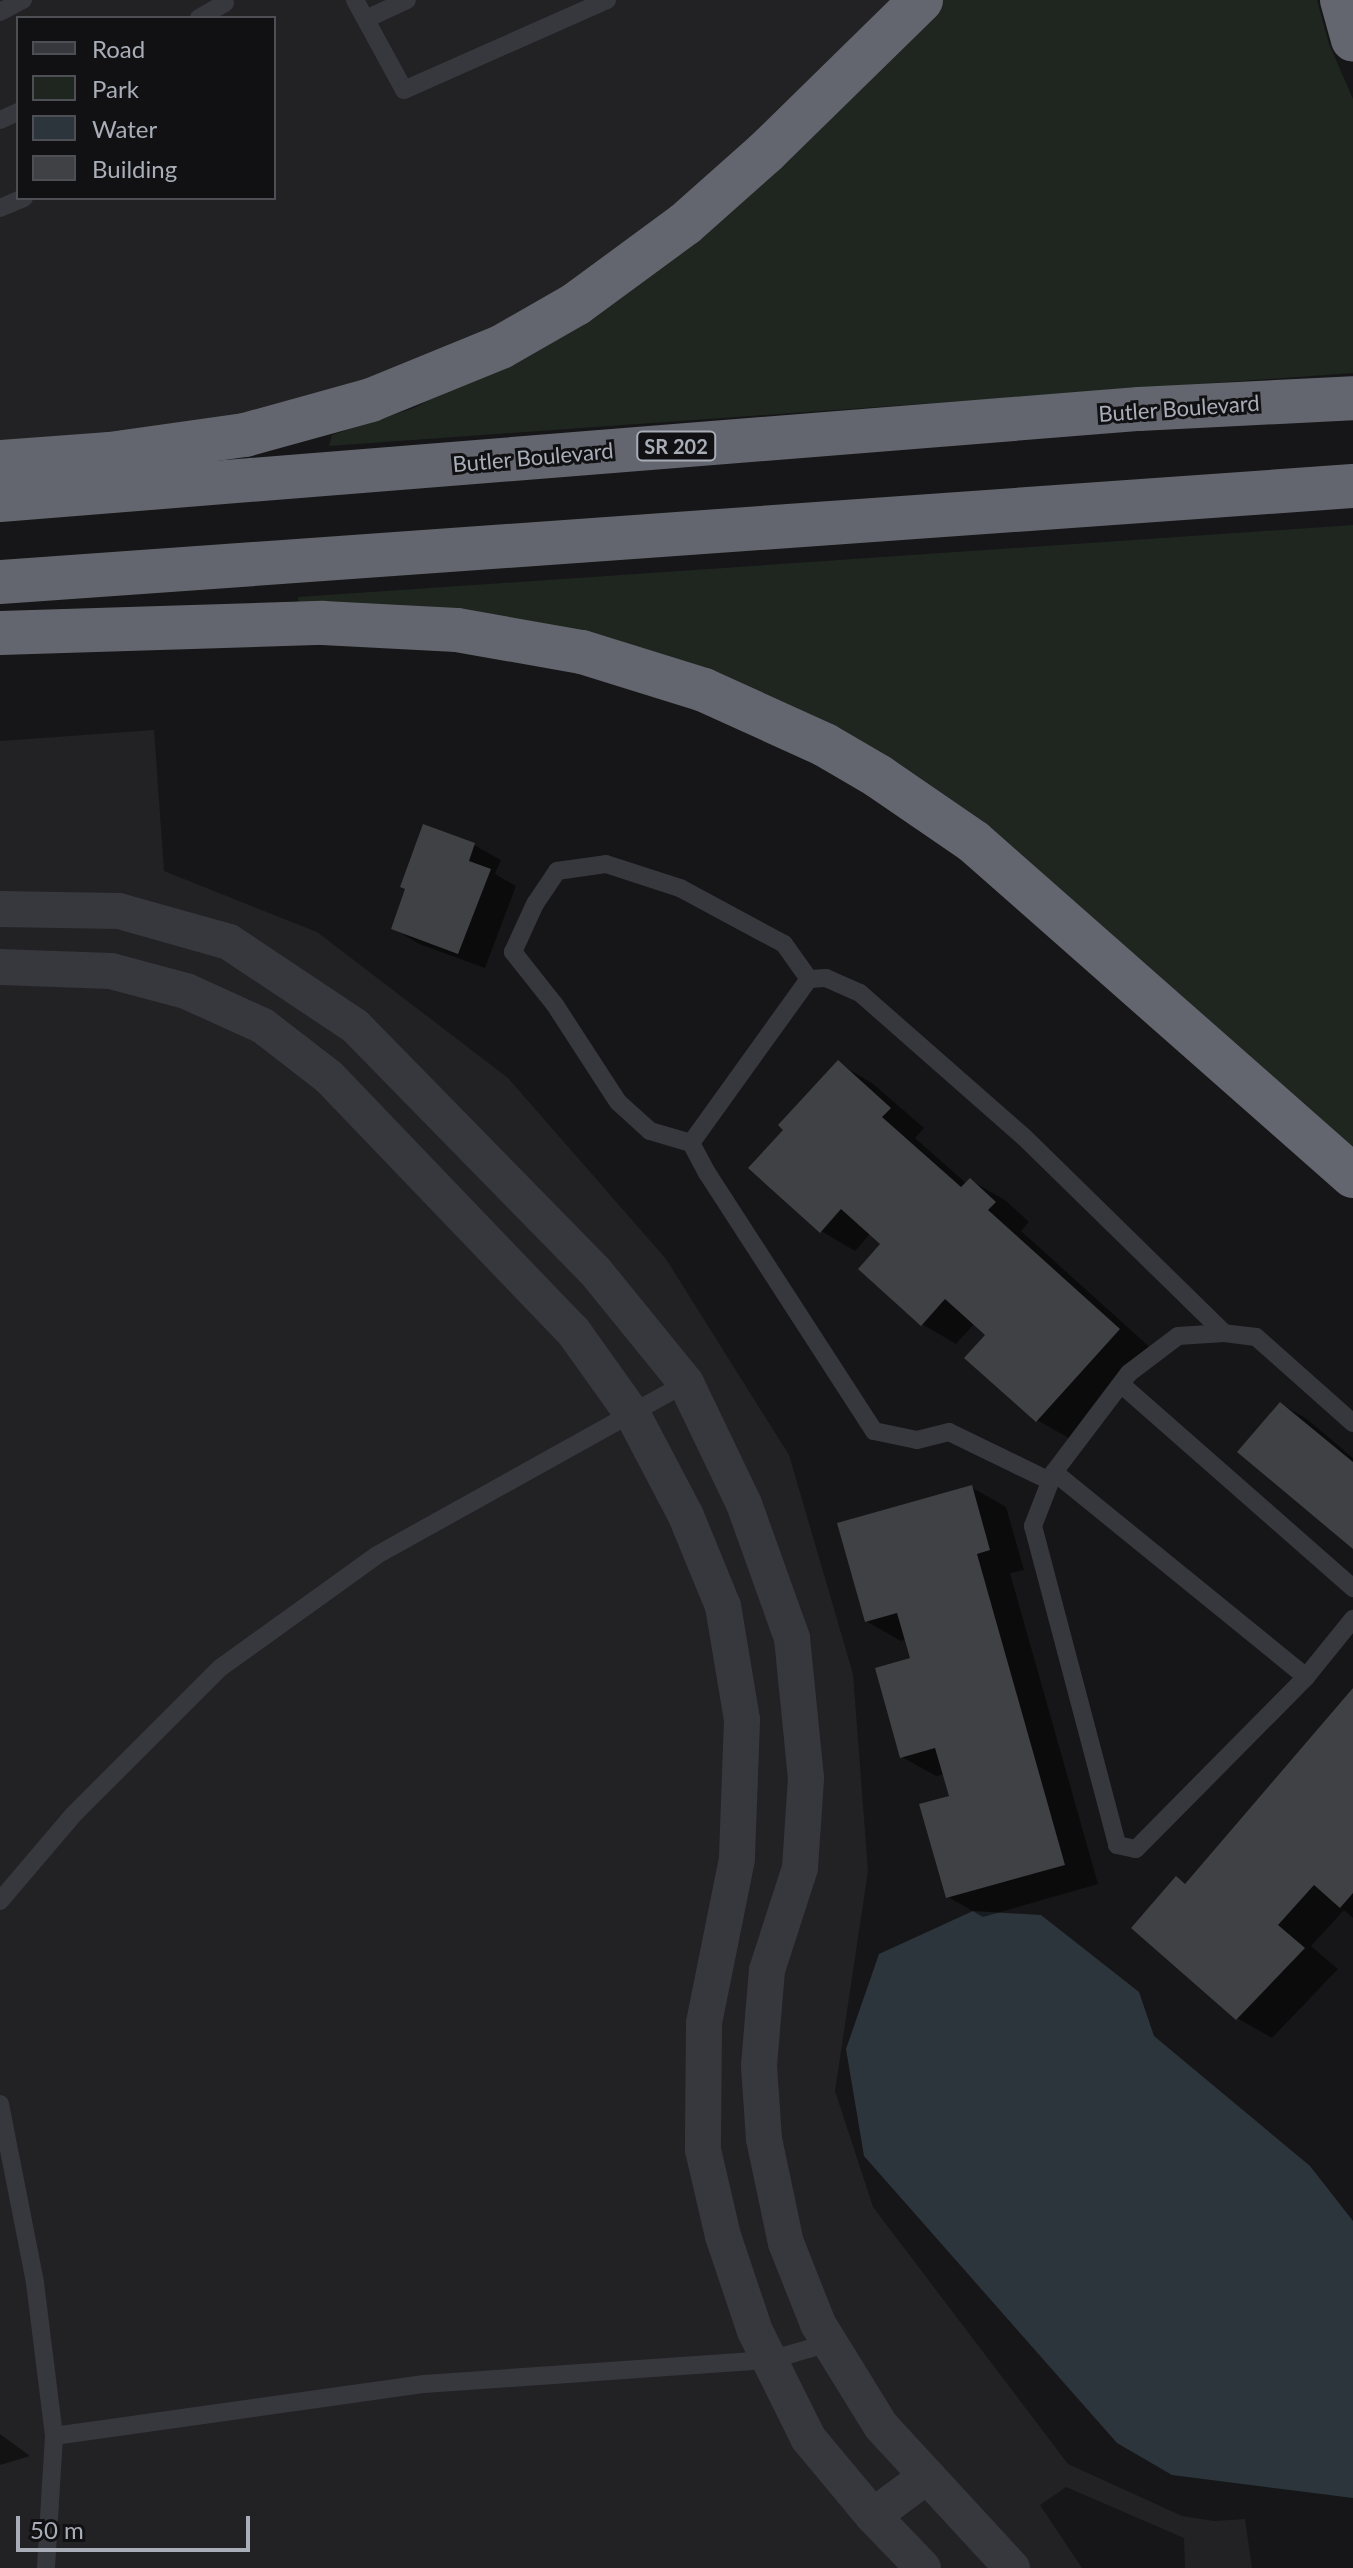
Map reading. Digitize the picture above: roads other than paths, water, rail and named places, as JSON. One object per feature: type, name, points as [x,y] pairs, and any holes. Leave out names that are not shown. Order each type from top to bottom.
[{"type":"highway","points":[[0,462],[110,454],[245,435],[371,400],[501,347],[576,304],[685,224],[766,152],[921,0]]},
{"type":"highway","points":[[1342,0],[1353,40]]},
{"type":"highway","name":"Butler Boulevard","points":[[0,500],[1139,409],[1353,398]]},
{"type":"highway","points":[[0,582],[1353,486]]},
{"type":"highway","points":[[0,633],[323,623],[457,630],[582,652],[704,690],[825,745],[878,776],[974,842],[1353,1176]]},
{"type":"street","points":[[0,909],[119,911],[229,942],[355,1026],[595,1271],[686,1383],[744,1504],[792,1638],[806,1778],[800,1868],[767,1970],[759,2066],[764,2139],[786,2243],[829,2343],[881,2426],[1012,2568]]},
{"type":"street","points":[[0,967],[111,971],[186,991],[263,1026],[329,1077],[573,1331],[633,1415],[686,1516],[723,1606],[742,1720],[737,1859],[704,2023],[703,2150],[723,2236],[755,2331],[808,2438],[873,2516],[923,2568]]},
{"type":"street","points":[[873,2516],[927,2476]]},
{"type":"lane","points":[[0,12],[23,0]]},
{"type":"lane","points":[[355,0],[404,90],[607,0]]},
{"type":"lane","points":[[366,19],[407,0]]},
{"type":"lane","points":[[204,16],[227,7]]},
{"type":"lane","points":[[0,208],[19,200]]},
{"type":"lane","points":[[809,979],[784,944],[680,888],[606,864],[557,871],[535,904],[513,952],[555,1005],[618,1102],[650,1131],[691,1143],[707,1173],[874,1431],[917,1440],[949,1432],[1052,1477],[1306,1677]]},
{"type":"lane","points":[[809,979],[826,978],[860,993],[1024,1137],[1224,1333]]},
{"type":"lane","points":[[691,1143],[809,979]]},
{"type":"lane","points":[[1353,1423],[1256,1337],[1224,1333],[1178,1336],[1129,1373],[1052,1477],[1033,1526],[1117,1845],[1136,1849],[1306,1677],[1353,1619]]},
{"type":"lane","points":[[0,1901],[74,1814],[220,1668],[377,1555],[686,1383]]},
{"type":"lane","points":[[1122,1385],[1353,1588]]},
{"type":"lane","points":[[0,2104],[35,2283],[54,2436],[46,2568]]},
{"type":"lane","points":[[54,2436],[424,2384],[770,2360],[829,2343]]},
{"type":"water","points":[[973,1911],[1041,1915],[1139,1992],[1154,2036],[1310,2166],[1353,2221],[1353,2498],[1172,2475],[1117,2443],[864,2156],[846,2049],[879,1954]]}]
